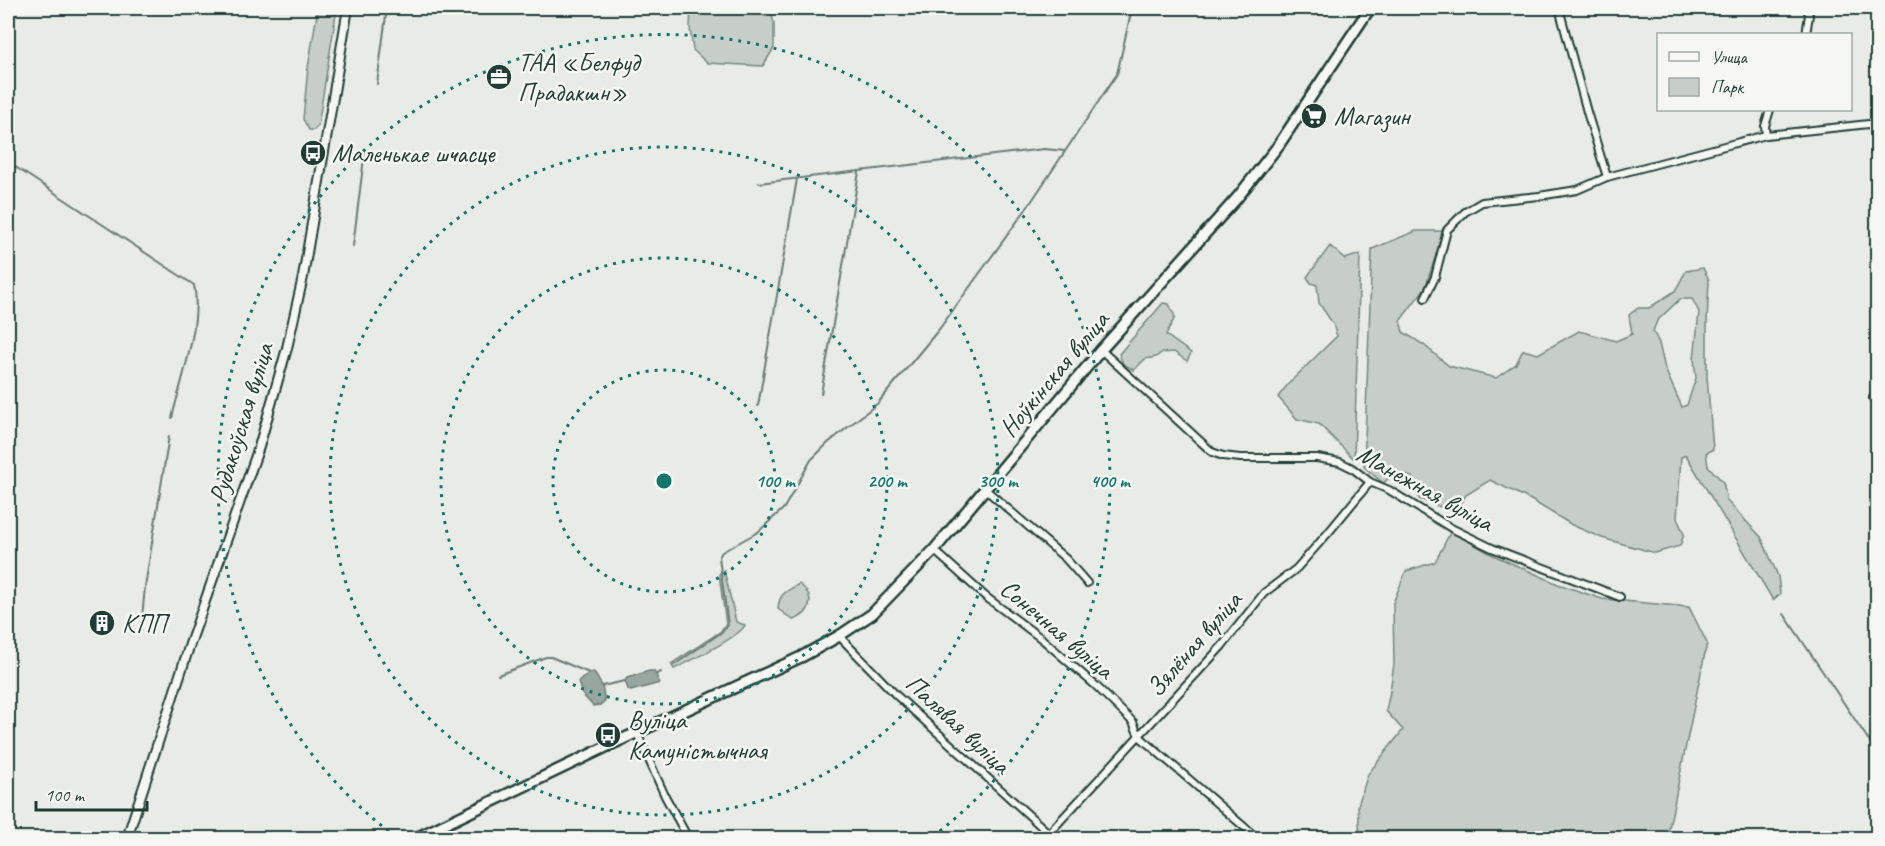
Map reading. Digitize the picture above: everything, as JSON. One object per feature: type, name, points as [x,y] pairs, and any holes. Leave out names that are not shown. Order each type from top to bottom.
[{"type":"main road","name":"Ноўкінская вуліца","points":[[416,838],[791,662],[839,636],[872,614],[934,550],[1101,350],[1237,198],[1278,146],[1370,8]]},
{"type":"street","name":"Рудакоўская вуліца","points":[[126,838],[186,655],[259,447],[287,348],[303,277],[348,8]]},
{"type":"street","points":[[1559,8],[1607,177]]},
{"type":"street","points":[[1806,33],[1808,8]]},
{"type":"street","points":[[1766,135],[1765,126],[1770,111]]},
{"type":"street","points":[[1425,298],[1435,277],[1447,230],[1465,212],[1482,202],[1577,190],[1607,177],[1766,135],[1875,124],[1878,150]]},
{"type":"street","name":"Манежная вуліца","points":[[1101,350],[1212,452],[1240,458],[1317,458],[1340,462],[1370,482],[1389,490],[1451,528],[1492,548],[1620,597]]},
{"type":"street","name":"Зялёная вуліца","points":[[1052,836],[1139,736],[1222,646],[1264,593],[1296,569],[1370,482]]},
{"type":"street","points":[[985,489],[1038,533],[1087,583]]},
{"type":"street","name":"Сонечная вуліца","points":[[934,550],[986,597],[1042,639],[1095,685],[1133,722],[1139,736],[1257,838]]},
{"type":"street","name":"Палявая вуліца","points":[[839,636],[896,695],[1052,836]]},
{"type":"street","points":[[637,733],[665,796],[688,838]]},
{"type":"green space","points":[[318,8],[337,8],[318,126],[314,130],[309,130],[303,119],[308,68]]},
{"type":"green space","points":[[691,8],[770,8],[774,23],[774,48],[763,66],[707,63],[693,50],[690,28]]},
{"type":"green space","points":[[1416,231],[1444,231],[1425,288],[1400,321],[1403,332],[1424,345],[1449,366],[1496,378],[1516,364],[1523,350],[1538,354],[1579,331],[1616,341],[1632,334],[1629,315],[1638,308],[1649,308],[1675,291],[1686,271],[1703,268],[1709,280],[1707,376],[1713,449],[1706,453],[1708,466],[1723,482],[1727,501],[1761,537],[1778,576],[1780,594],[1773,600],[1686,455],[1681,457],[1677,518],[1684,534],[1680,546],[1655,553],[1602,538],[1572,525],[1531,500],[1490,480],[1466,495],[1455,512],[1419,499],[1412,477],[1397,472],[1383,483],[1364,467],[1372,249]],"holes":[[[1680,299],[1692,299],[1699,312],[1694,359],[1696,378],[1687,405],[1682,407],[1665,369],[1659,343],[1653,331],[1657,321]]]},
{"type":"green space","points":[[1330,246],[1345,259],[1360,254],[1354,459],[1319,424],[1297,419],[1278,397],[1289,383],[1337,336],[1333,324],[1319,303],[1317,285],[1311,283],[1307,277]]},
{"type":"green space","points":[[1163,303],[1169,304],[1175,317],[1166,335],[1191,353],[1187,361],[1174,352],[1161,353],[1156,357],[1145,359],[1134,370],[1123,364],[1119,354]]},
{"type":"green space","points":[[1451,531],[1491,554],[1558,584],[1602,599],[1689,607],[1707,643],[1667,838],[1360,838],[1358,805],[1368,774],[1403,730],[1386,711],[1394,664],[1393,603],[1406,571],[1435,562]]},
{"type":"green space","points":[[724,570],[736,622],[745,625],[734,636],[674,669],[671,664],[720,632],[726,624],[719,574]]},
{"type":"green space","points":[[799,584],[808,594],[810,604],[804,614],[793,620],[778,609],[780,599],[784,594]]},
{"type":"shaded area","points":[[654,671],[660,683],[631,691],[628,689],[625,681],[627,678]]},
{"type":"shaded area","points":[[594,672],[602,686],[605,701],[593,706],[582,694],[578,682],[589,673]]},
{"type":"waterway","points":[[377,84],[387,8]]},
{"type":"waterway","points":[[674,665],[722,632],[728,625],[719,557],[722,552],[758,532],[784,508],[811,460],[828,443],[878,403],[940,328],[1029,205],[1117,74],[1132,8]]},
{"type":"waterway","points":[[759,183],[1044,149],[1065,151]]},
{"type":"waterway","points":[[353,246],[365,150]]},
{"type":"waterway","points":[[8,162],[194,285],[196,300],[193,333],[172,418]]},
{"type":"waterway","points":[[821,394],[859,172]]},
{"type":"waterway","points":[[758,406],[797,179]]},
{"type":"waterway","points":[[141,628],[145,587],[169,436]]},
{"type":"waterway","points":[[1784,614],[1878,754]]},
{"type":"waterway","points":[[498,675],[546,657],[589,673]]},
{"type":"waterway","points":[[657,674],[661,672]]},
{"type":"waterway","points":[[602,686],[625,681]]},
{"type":"place","name":"ТАА «Белфуд Прадакшн»","points":[[499,77]]},
{"type":"place","name":"Магазин","points":[[1314,116]]},
{"type":"place","name":"Маленькае шчасце","points":[[313,153]]},
{"type":"place","name":"КПП","points":[[102,623]]},
{"type":"place","name":"Вуліца Камуністычная","points":[[608,735]]}]
